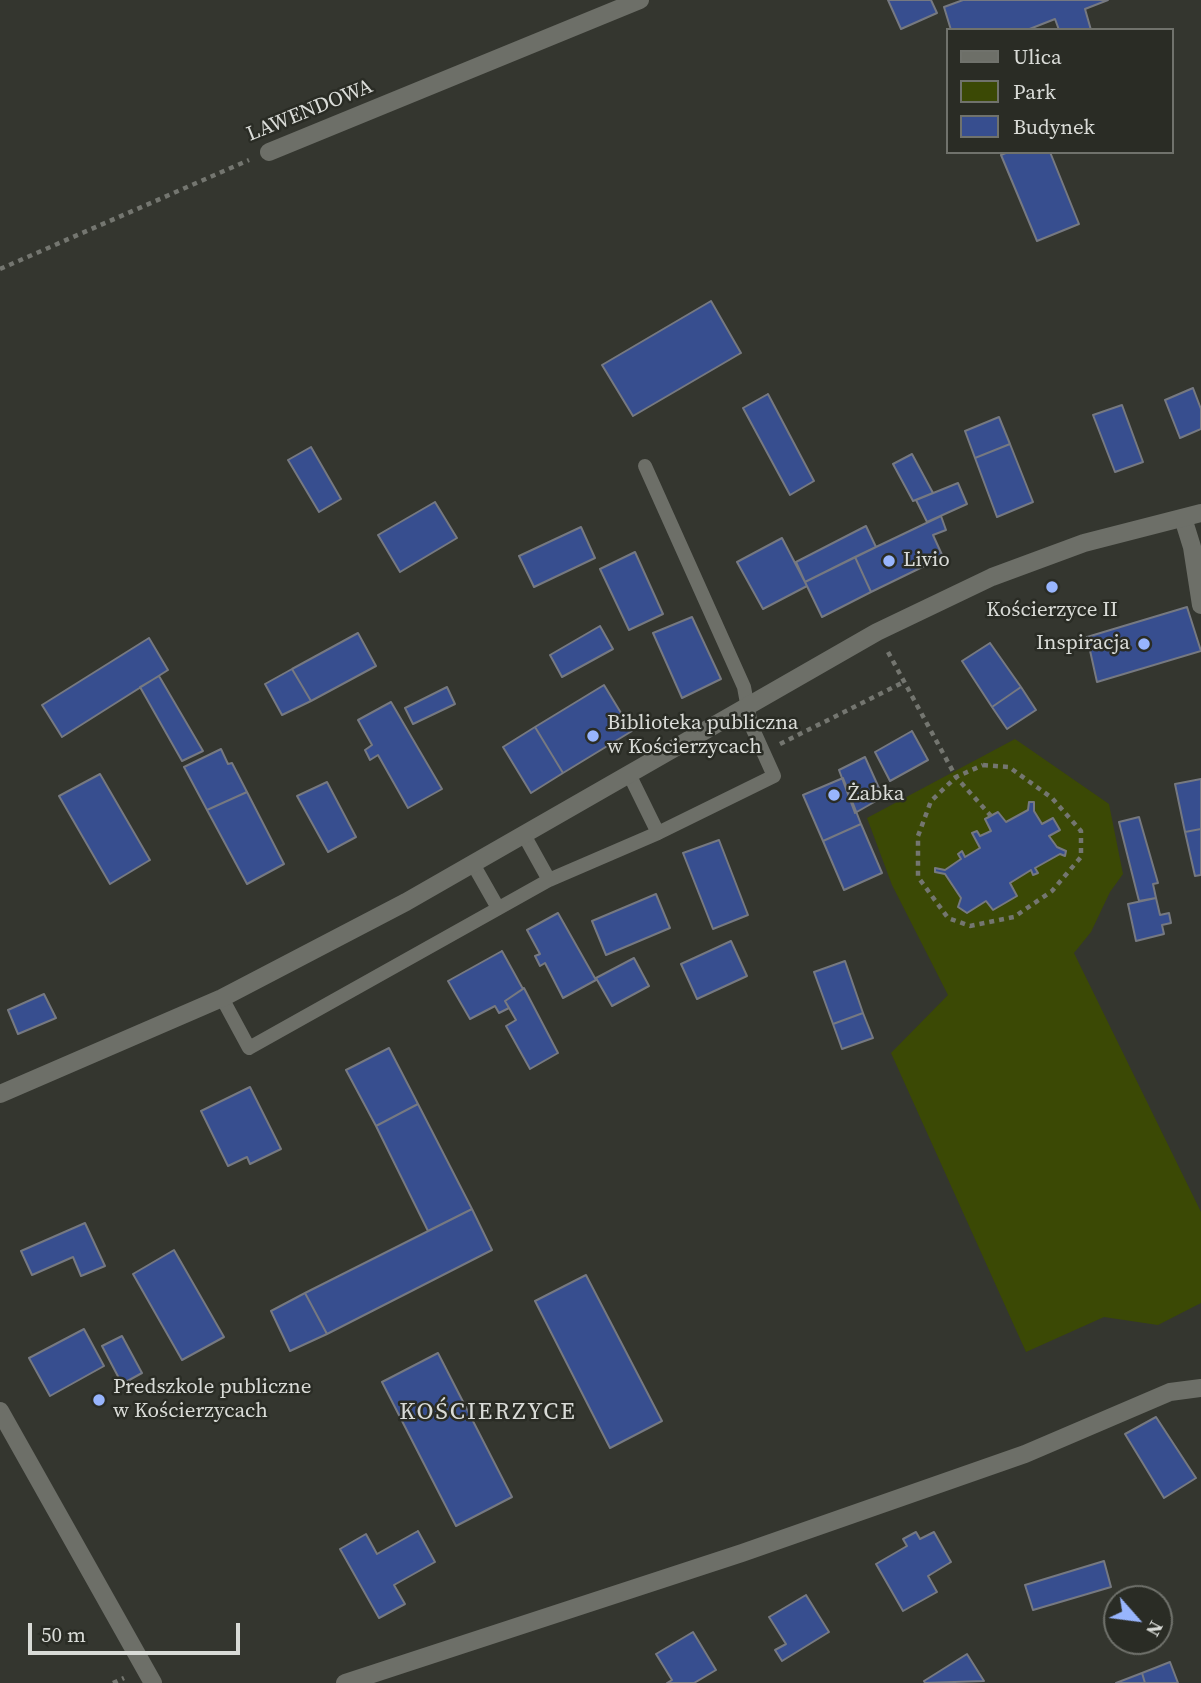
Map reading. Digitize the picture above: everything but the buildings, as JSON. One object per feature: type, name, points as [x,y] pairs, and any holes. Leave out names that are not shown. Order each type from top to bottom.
[{"type":"street","name":"LAWENDOWA","points":[[269,152],[640,0]]},
{"type":"street","points":[[0,1094],[222,998],[473,864],[877,632],[992,577],[1084,543],[1201,513]]},
{"type":"street","points":[[1183,517],[1192,547],[1201,606]]},
{"type":"street","points":[[345,1683],[755,1549],[1025,1454],[1170,1392],[1201,1388]]},
{"type":"street","points":[[0,1411],[153,1683]]},
{"type":"lane","points":[[222,998],[249,1048],[549,880],[658,833],[774,776],[751,725],[744,687],[645,466]]},
{"type":"lane","points":[[629,774],[658,833]]},
{"type":"lane","points":[[524,835],[549,880]]},
{"type":"lane","points":[[473,864],[498,908]]},
{"type":"path","name":"LAWENDOWA","points":[[0,269],[269,152]]},
{"type":"path","points":[[886,649],[956,777],[991,816]]},
{"type":"path","points":[[764,752],[904,682]]},
{"type":"path","points":[[983,765],[1009,767],[1052,798],[1081,831],[1081,857],[1052,891],[1014,917],[970,926],[948,918],[918,877],[918,836],[931,801],[956,777],[983,765]]},
{"type":"green space","points":[[1015,739],[1109,804],[1123,874],[1110,892],[1091,932],[1074,953],[1201,1212],[1201,1303],[1158,1325],[1104,1317],[1026,1352],[891,1053],[948,995],[892,885],[867,818]]},
{"type":"place","name":"Livio","points":[[889,561]]},
{"type":"place","name":"Kościerzyce II","points":[[1052,587]]},
{"type":"place","name":"Inspiracja","points":[[1144,644]]},
{"type":"place","name":"Biblioteka publiczna w Kościerzycach","points":[[593,736]]},
{"type":"place","name":"Żabka","points":[[834,795]]},
{"type":"place","name":"Predszkole publiczne w Kościerzycach","points":[[99,1400]]},
{"type":"district","name":"KOŚCIERZYCE","points":[[488,1413]]}]
